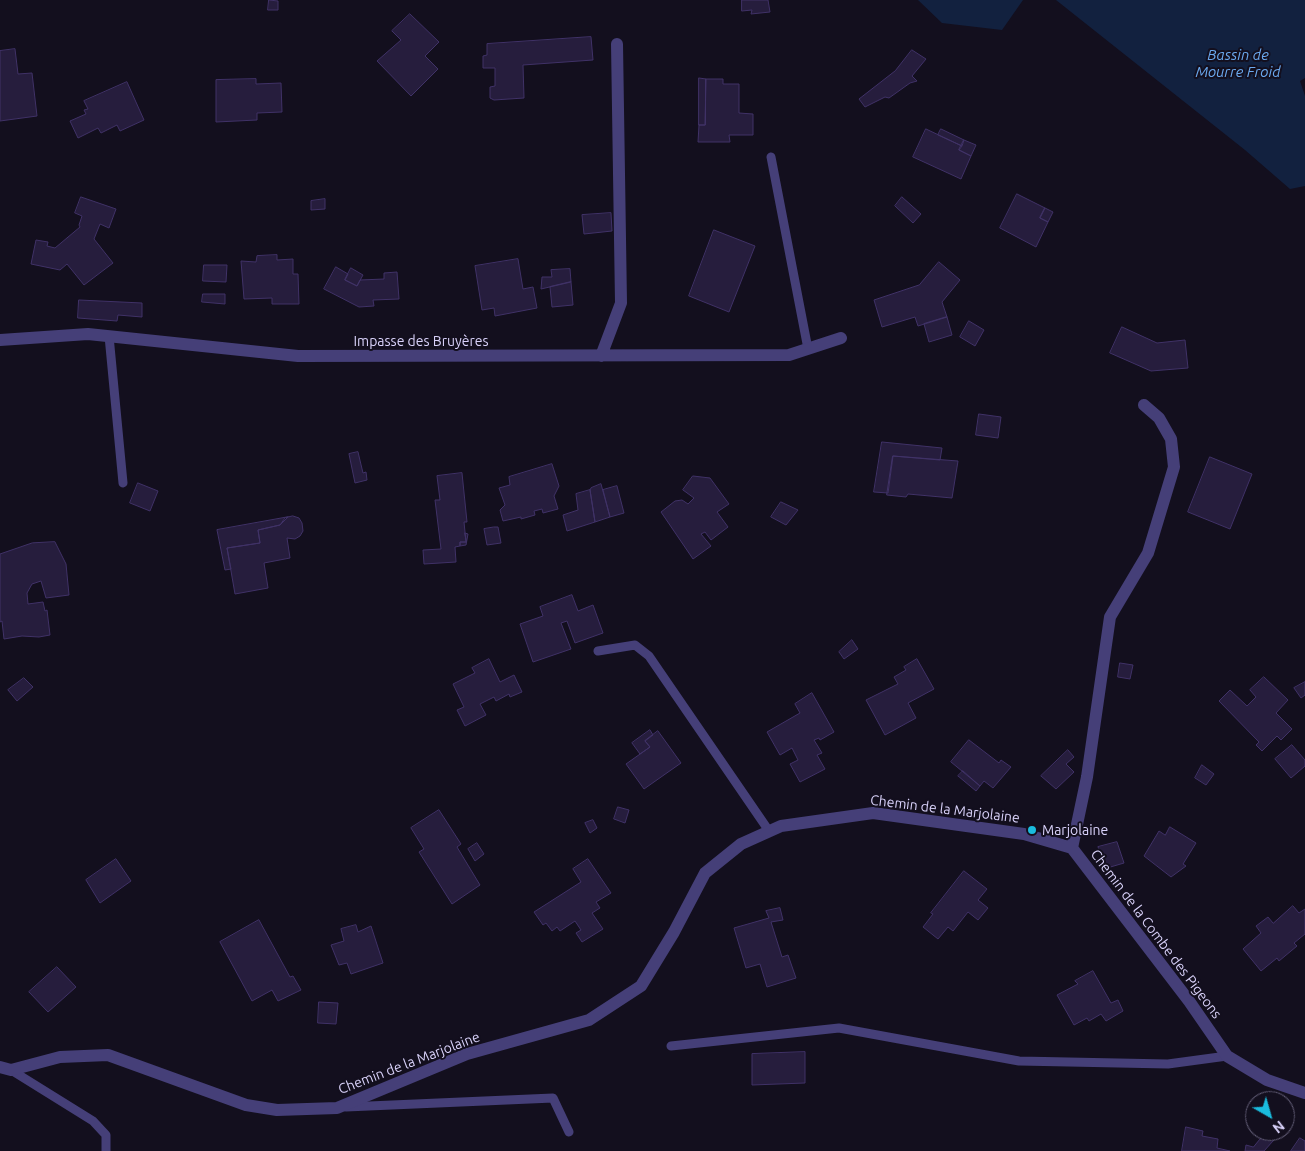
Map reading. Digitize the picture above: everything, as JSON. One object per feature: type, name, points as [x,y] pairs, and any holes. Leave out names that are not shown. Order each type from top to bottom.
[{"type":"street","points":[[600,356],[621,303],[617,44]]},
{"type":"street","name":"Impasse des Bruyères","points":[[0,340],[88,334],[298,356],[600,356],[789,355],[841,338]]},
{"type":"street","name":"Chemin de la Combe des Pigeons","points":[[1144,405],[1159,418],[1171,439],[1174,467],[1148,553],[1110,618],[1087,777],[1072,848],[1189,1002],[1227,1056],[1267,1080],[1305,1093]]},
{"type":"street","name":"Chemin de la Marjolaine","points":[[5,1068],[60,1057],[108,1055],[246,1105],[277,1110],[337,1108],[467,1054],[589,1020],[641,986],[674,932],[705,873],[741,844],[781,826],[873,813],[1024,834],[1072,848]]},
{"type":"lane","points":[[771,157],[808,349]]},
{"type":"lane","points":[[109,336],[123,482]]},
{"type":"lane","points":[[598,651],[635,646],[650,656],[769,831]]},
{"type":"lane","points":[[671,1046],[839,1028],[1019,1061],[1168,1064],[1227,1056]]},
{"type":"lane","points":[[5,1068],[94,1121],[106,1135],[106,1151]]},
{"type":"lane","points":[[337,1108],[553,1098],[569,1132]]},
{"type":"water","points":[[918,0],[1023,0],[1002,30],[942,23]]},
{"type":"water","name":"Bassin de Mourre Froid","points":[[1056,0],[1305,0],[1305,78],[1300,81],[1305,96],[1305,186],[1290,189],[1245,150]]},
{"type":"building","points":[[269,0],[278,1],[278,10],[268,10]]},
{"type":"building","points":[[742,0],[768,0],[770,12],[751,14],[752,10],[742,11]]},
{"type":"building","points":[[410,14],[439,42],[425,56],[438,69],[411,96],[377,61],[401,40],[392,31]]},
{"type":"building","points":[[591,37],[593,60],[523,65],[524,98],[494,100],[490,98],[490,87],[495,86],[495,68],[483,68],[483,56],[487,55],[487,44]]},
{"type":"building","points":[[15,49],[18,74],[32,73],[37,116],[0,121],[0,51]]},
{"type":"building","points":[[912,50],[926,59],[912,76],[917,81],[910,83],[889,98],[885,97],[865,107],[859,99],[895,71]]},
{"type":"building","points":[[699,78],[706,79],[705,125],[699,125]]},
{"type":"building","points":[[256,79],[256,84],[281,83],[282,112],[257,113],[257,120],[216,122],[216,80]]},
{"type":"building","points":[[706,79],[723,79],[723,84],[739,84],[739,113],[753,114],[753,135],[729,135],[730,142],[698,142],[699,125],[705,125]]},
{"type":"building","points":[[127,82],[144,120],[120,131],[117,125],[101,133],[98,128],[78,138],[70,121],[86,114],[84,110],[88,109],[84,101]]},
{"type":"building","points":[[926,129],[962,146],[959,150],[971,156],[961,179],[913,157]]},
{"type":"building","points":[[941,129],[964,140],[962,146],[938,135]]},
{"type":"building","points":[[964,140],[976,145],[971,156],[959,150]]},
{"type":"building","points":[[1017,194],[1045,208],[1040,218],[1048,222],[1036,247],[1000,228]]},
{"type":"building","points":[[81,197],[116,209],[109,228],[100,224],[94,239],[113,263],[84,285],[67,264],[60,270],[31,264],[36,240],[48,242],[47,246],[55,248],[80,227],[82,216],[75,213]]},
{"type":"building","points":[[902,197],[921,214],[913,223],[895,206]]},
{"type":"building","points":[[325,199],[325,209],[311,210],[311,201]]},
{"type":"building","points":[[1045,208],[1053,212],[1048,222],[1040,218]]},
{"type":"building","points":[[611,213],[612,231],[584,234],[582,215]]},
{"type":"building","points":[[714,230],[755,246],[729,312],[689,296]]},
{"type":"building","points":[[277,255],[277,260],[293,259],[293,274],[298,274],[299,304],[272,304],[272,298],[244,299],[241,261],[256,262],[257,256]]},
{"type":"building","points":[[518,259],[523,289],[533,287],[537,308],[495,316],[494,308],[482,310],[475,266]]},
{"type":"building","points":[[939,262],[960,280],[942,302],[947,317],[918,326],[915,317],[882,327],[874,300],[919,285]]},
{"type":"building","points":[[204,265],[227,265],[226,282],[203,281]]},
{"type":"building","points":[[336,267],[348,274],[345,280],[357,286],[360,280],[384,279],[384,273],[397,272],[399,299],[373,300],[374,306],[359,307],[324,289]]},
{"type":"building","points":[[351,268],[363,275],[357,286],[345,280]]},
{"type":"building","points":[[570,269],[571,282],[541,289],[542,277],[552,277],[551,270]]},
{"type":"building","points":[[571,282],[573,305],[552,307],[550,287]]},
{"type":"building","points":[[203,294],[225,294],[225,304],[202,302]]},
{"type":"building","points":[[79,300],[142,303],[142,317],[118,315],[117,321],[78,318]]},
{"type":"building","points":[[947,317],[952,335],[929,342],[924,324]]},
{"type":"building","points":[[969,321],[984,330],[975,346],[960,337]]},
{"type":"building","points":[[1122,327],[1157,343],[1185,340],[1188,368],[1151,371],[1110,353]]},
{"type":"building","points":[[979,414],[1001,417],[998,438],[976,435]]},
{"type":"building","points":[[882,442],[942,448],[940,460],[893,456],[888,493],[874,492]]},
{"type":"building","points":[[358,452],[363,473],[366,472],[367,480],[355,483],[349,454]]},
{"type":"building","points":[[893,456],[958,461],[952,498],[908,494],[906,497],[887,495]]},
{"type":"building","points":[[1210,457],[1252,474],[1230,529],[1188,512]]},
{"type":"building","points":[[552,464],[559,486],[554,496],[558,509],[543,513],[542,509],[534,511],[535,515],[503,521],[500,510],[505,505],[499,488],[510,485],[509,477]]},
{"type":"building","points":[[462,473],[467,522],[464,522],[466,542],[460,542],[460,546],[455,547],[456,562],[424,564],[423,550],[441,549],[435,500],[440,500],[437,476]]},
{"type":"building","points":[[693,476],[710,478],[729,504],[717,512],[728,527],[711,540],[705,532],[701,534],[711,546],[693,559],[661,512],[675,501],[682,500],[688,504],[694,498],[683,490]]},
{"type":"building","points":[[138,483],[158,491],[150,511],[130,503]]},
{"type":"building","points":[[601,484],[610,517],[595,522],[590,490]]},
{"type":"building","points":[[617,486],[624,513],[610,517],[603,490]]},
{"type":"building","points":[[590,490],[595,522],[567,531],[563,515],[578,510],[576,494]]},
{"type":"building","points":[[781,502],[798,510],[786,525],[771,517]]},
{"type":"building","points":[[293,516],[299,518],[303,531],[295,539],[287,538],[290,558],[264,563],[268,588],[235,594],[227,548],[260,543],[258,530],[280,525],[285,518]]},
{"type":"building","points":[[288,517],[280,525],[258,530],[260,543],[227,548],[231,569],[225,570],[217,530]]},
{"type":"building","points":[[498,527],[501,543],[487,545],[484,529]]},
{"type":"building","points":[[465,533],[468,534],[466,545],[460,546],[460,542],[466,542]]},
{"type":"building","points":[[55,542],[66,564],[69,595],[46,598],[41,581],[32,584],[27,593],[28,604],[43,602],[45,611],[47,610],[50,635],[4,639],[2,621],[0,622],[0,554],[32,543]]},
{"type":"building","points":[[572,595],[578,611],[593,605],[603,633],[575,643],[567,621],[561,623],[571,649],[533,662],[520,624],[543,616],[540,607]]},
{"type":"building","points":[[852,640],[858,649],[844,659],[839,652]]},
{"type":"building","points":[[489,659],[500,682],[514,675],[522,692],[510,697],[509,694],[496,701],[494,697],[480,704],[486,715],[465,726],[457,710],[464,707],[453,684],[475,673],[472,668]]},
{"type":"building","points":[[917,659],[934,689],[908,703],[916,718],[885,735],[866,700],[898,684],[894,677],[906,670],[904,667]]},
{"type":"building","points":[[1120,663],[1133,665],[1130,679],[1118,677]]},
{"type":"building","points":[[1264,677],[1288,700],[1276,713],[1292,729],[1281,740],[1277,736],[1262,751],[1256,745],[1259,742],[1219,701],[1230,690],[1247,706],[1256,697],[1250,690]]},
{"type":"building","points":[[24,678],[33,687],[17,701],[8,690]]},
{"type":"building","points":[[1305,682],[1305,695],[1301,698],[1294,688]]},
{"type":"building","points":[[812,693],[834,732],[820,740],[819,738],[814,740],[822,753],[817,755],[825,769],[800,782],[790,764],[798,760],[792,748],[780,755],[767,732],[800,713],[795,704]]},
{"type":"building","points":[[650,730],[653,735],[645,741],[650,747],[640,754],[632,743]]},
{"type":"building","points":[[658,731],[681,763],[644,789],[626,764],[650,747],[645,741]]},
{"type":"building","points":[[969,740],[999,763],[1001,760],[1011,767],[993,788],[984,781],[980,786],[951,762]]},
{"type":"building","points":[[1292,745],[1305,760],[1305,766],[1291,778],[1275,759]]},
{"type":"building","points":[[1068,750],[1074,757],[1066,764],[1074,772],[1056,789],[1041,776]]},
{"type":"building","points":[[1202,765],[1214,774],[1206,785],[1195,778]]},
{"type":"building","points":[[963,771],[980,786],[976,791],[958,776]]},
{"type":"building","points":[[618,807],[629,810],[625,823],[614,819]]},
{"type":"building","points":[[439,810],[461,844],[457,847],[480,885],[452,904],[419,852],[424,849],[411,828]]},
{"type":"building","points":[[593,820],[597,828],[590,833],[585,823]]},
{"type":"building","points":[[1170,827],[1196,843],[1183,864],[1186,866],[1171,877],[1144,856],[1159,831],[1165,835]]},
{"type":"building","points":[[1117,842],[1124,863],[1107,868],[1098,847]]},
{"type":"building","points":[[477,843],[484,854],[475,861],[468,849]]},
{"type":"building","points":[[116,859],[131,881],[100,903],[86,880]]},
{"type":"building","points":[[588,859],[611,893],[596,902],[600,908],[592,913],[603,929],[582,942],[576,933],[581,930],[575,921],[560,931],[557,927],[552,931],[546,923],[543,925],[534,912],[581,882],[573,869]]},
{"type":"building","points":[[964,871],[987,889],[978,900],[988,908],[978,920],[968,912],[953,931],[948,927],[938,939],[923,927],[933,914],[931,913]]},
{"type":"building","points":[[1293,906],[1299,913],[1305,909],[1305,934],[1294,943],[1297,946],[1279,961],[1277,958],[1261,971],[1243,949],[1261,933],[1256,926],[1268,917],[1273,923]]},
{"type":"building","points":[[780,908],[783,920],[771,922],[782,957],[788,955],[796,978],[767,987],[760,964],[746,968],[734,928],[769,918],[766,911]]},
{"type":"building","points":[[259,920],[290,977],[293,976],[301,990],[278,1001],[272,990],[252,1001],[220,942]]},
{"type":"building","points":[[356,925],[358,932],[371,926],[383,963],[351,974],[347,963],[339,965],[331,945],[344,941],[341,929]]},
{"type":"building","points":[[57,967],[76,987],[48,1012],[29,992]]},
{"type":"building","points":[[1093,971],[1111,1003],[1118,1000],[1123,1011],[1106,1021],[1101,1014],[1089,1021],[1087,1018],[1074,1025],[1057,995],[1078,984],[1075,981]]},
{"type":"building","points":[[319,1002],[338,1003],[336,1024],[318,1023]]},
{"type":"building","points":[[805,1052],[805,1083],[752,1085],[752,1054]]},
{"type":"building","points":[[1186,1127],[1203,1131],[1202,1136],[1218,1139],[1217,1148],[1230,1151],[1182,1151]]},
{"type":"building","points":[[1300,1138],[1305,1141],[1305,1151],[1291,1151]]},
{"type":"building","points":[[1258,1141],[1273,1141],[1264,1151],[1245,1151],[1246,1145],[1253,1147]]},
{"type":"place","name":"Marjolaine","points":[[1032,830]]}]
